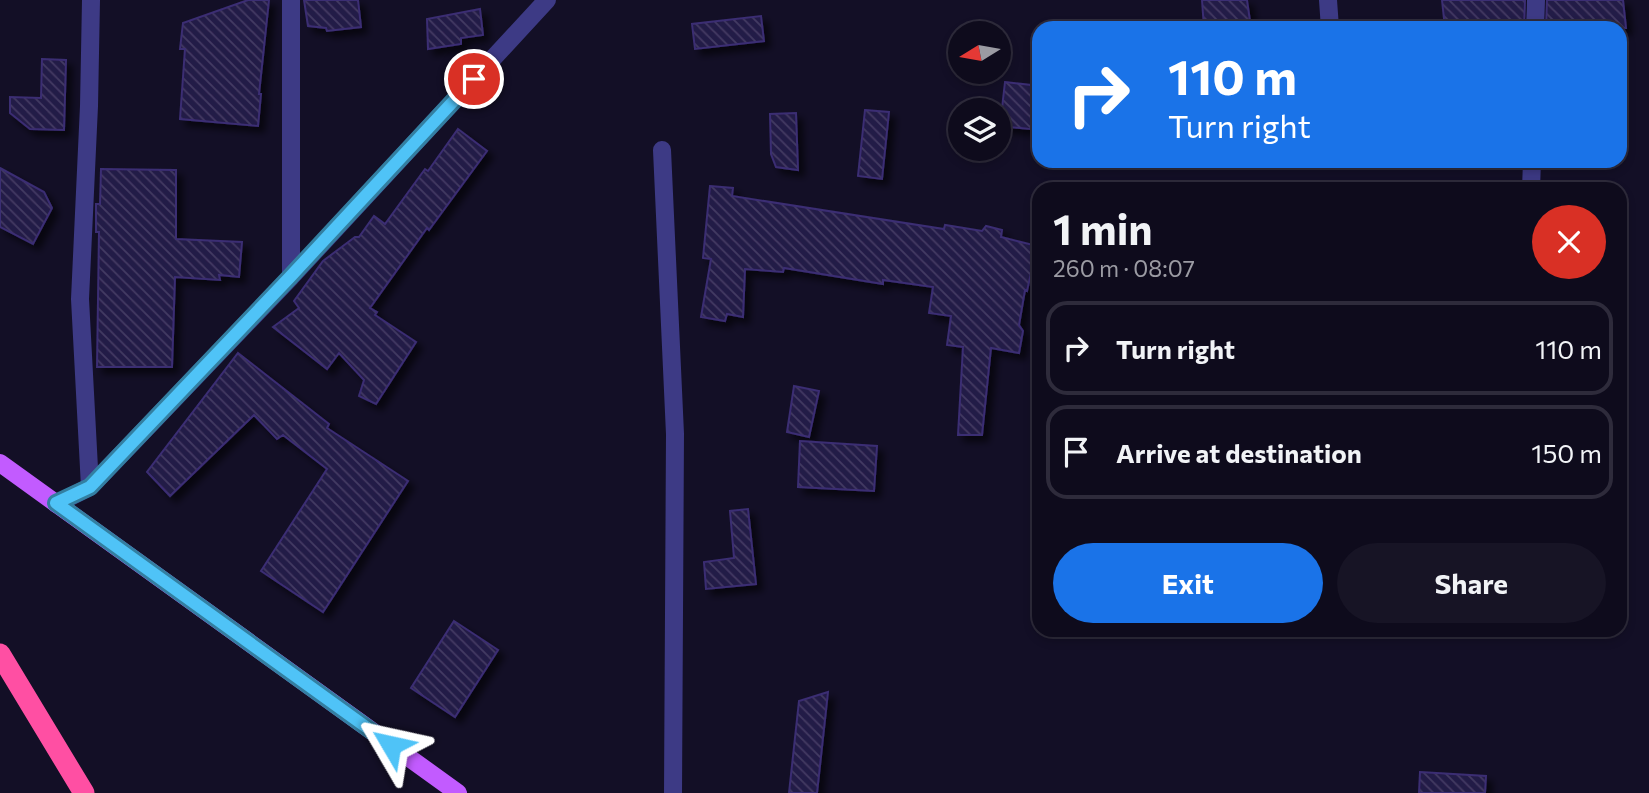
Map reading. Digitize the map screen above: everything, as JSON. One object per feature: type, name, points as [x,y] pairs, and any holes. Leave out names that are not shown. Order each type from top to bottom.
[{"type":"highway","points":[[0,654],[84,793]]},
{"type":"main road","points":[[0,463],[458,793]]},
{"type":"street","points":[[90,487],[80,299],[91,0]]},
{"type":"street","points":[[290,277],[291,0]]},
{"type":"street","points":[[56,503],[90,487],[290,277],[547,0]]},
{"type":"street","points":[[1328,0],[1329,21]]},
{"type":"street","points":[[1535,21],[1536,0]]},
{"type":"street","points":[[662,150],[675,434],[673,793]]},
{"type":"building","points":[[248,0],[269,0],[258,126],[180,119],[185,49],[180,49],[183,23]]},
{"type":"building","points":[[304,0],[358,0],[361,27],[327,31],[326,28],[308,26]]},
{"type":"building","points":[[1202,0],[1247,0],[1250,21],[1204,21]]},
{"type":"building","points":[[1442,0],[1525,0],[1524,21],[1444,21]]},
{"type":"building","points":[[1547,0],[1623,0],[1625,21],[1546,21]]},
{"type":"building","points":[[480,9],[483,35],[461,38],[461,44],[428,49],[427,19]]},
{"type":"building","points":[[761,16],[764,41],[695,49],[692,24]]},
{"type":"building","points":[[42,59],[66,60],[64,130],[30,129],[10,113],[10,97],[41,98]]},
{"type":"building","points":[[1005,84],[1032,85],[1032,129],[1011,127],[1011,98],[1003,98]]},
{"type":"building","points":[[865,110],[889,112],[882,179],[858,176]]},
{"type":"building","points":[[796,113],[798,170],[776,167],[771,154],[770,114]]},
{"type":"building","points":[[458,129],[487,151],[370,308],[377,312],[375,315],[416,342],[376,404],[359,396],[364,380],[339,353],[327,369],[273,327],[299,308],[294,301],[323,261],[355,237],[359,237],[374,216],[385,224]]},
{"type":"building","points":[[0,168],[44,192],[52,208],[33,244],[0,227]]},
{"type":"building","points":[[101,169],[176,170],[176,239],[242,242],[239,277],[219,275],[220,280],[175,277],[172,367],[97,367],[99,232],[96,232],[96,204],[100,204]]},
{"type":"building","points":[[710,186],[733,188],[732,196],[944,229],[945,225],[982,231],[986,226],[1002,230],[1001,237],[1032,245],[1032,268],[1019,325],[1023,331],[1019,353],[991,348],[982,435],[958,435],[963,347],[947,345],[951,316],[929,313],[933,287],[883,280],[883,284],[784,268],[783,272],[745,269],[743,317],[727,314],[725,321],[701,317],[711,259],[703,258]]},
{"type":"building","points":[[238,353],[329,424],[327,428],[408,481],[323,612],[261,571],[327,469],[283,435],[277,439],[254,415],[170,496],[147,472]]},
{"type":"building","points":[[794,386],[819,391],[809,437],[787,432]]},
{"type":"building","points":[[800,441],[877,446],[874,491],[798,487]]},
{"type":"building","points":[[748,509],[756,584],[706,589],[704,562],[734,558],[730,511]]},
{"type":"building","points":[[454,621],[498,650],[455,717],[411,688]]},
{"type":"building","points":[[828,692],[817,793],[789,793],[799,701]]},
{"type":"building","points":[[1420,772],[1486,776],[1485,793],[1419,793]]},
{"type":"route","points":[[391,745],[56,503],[90,487],[474,79]]}]
